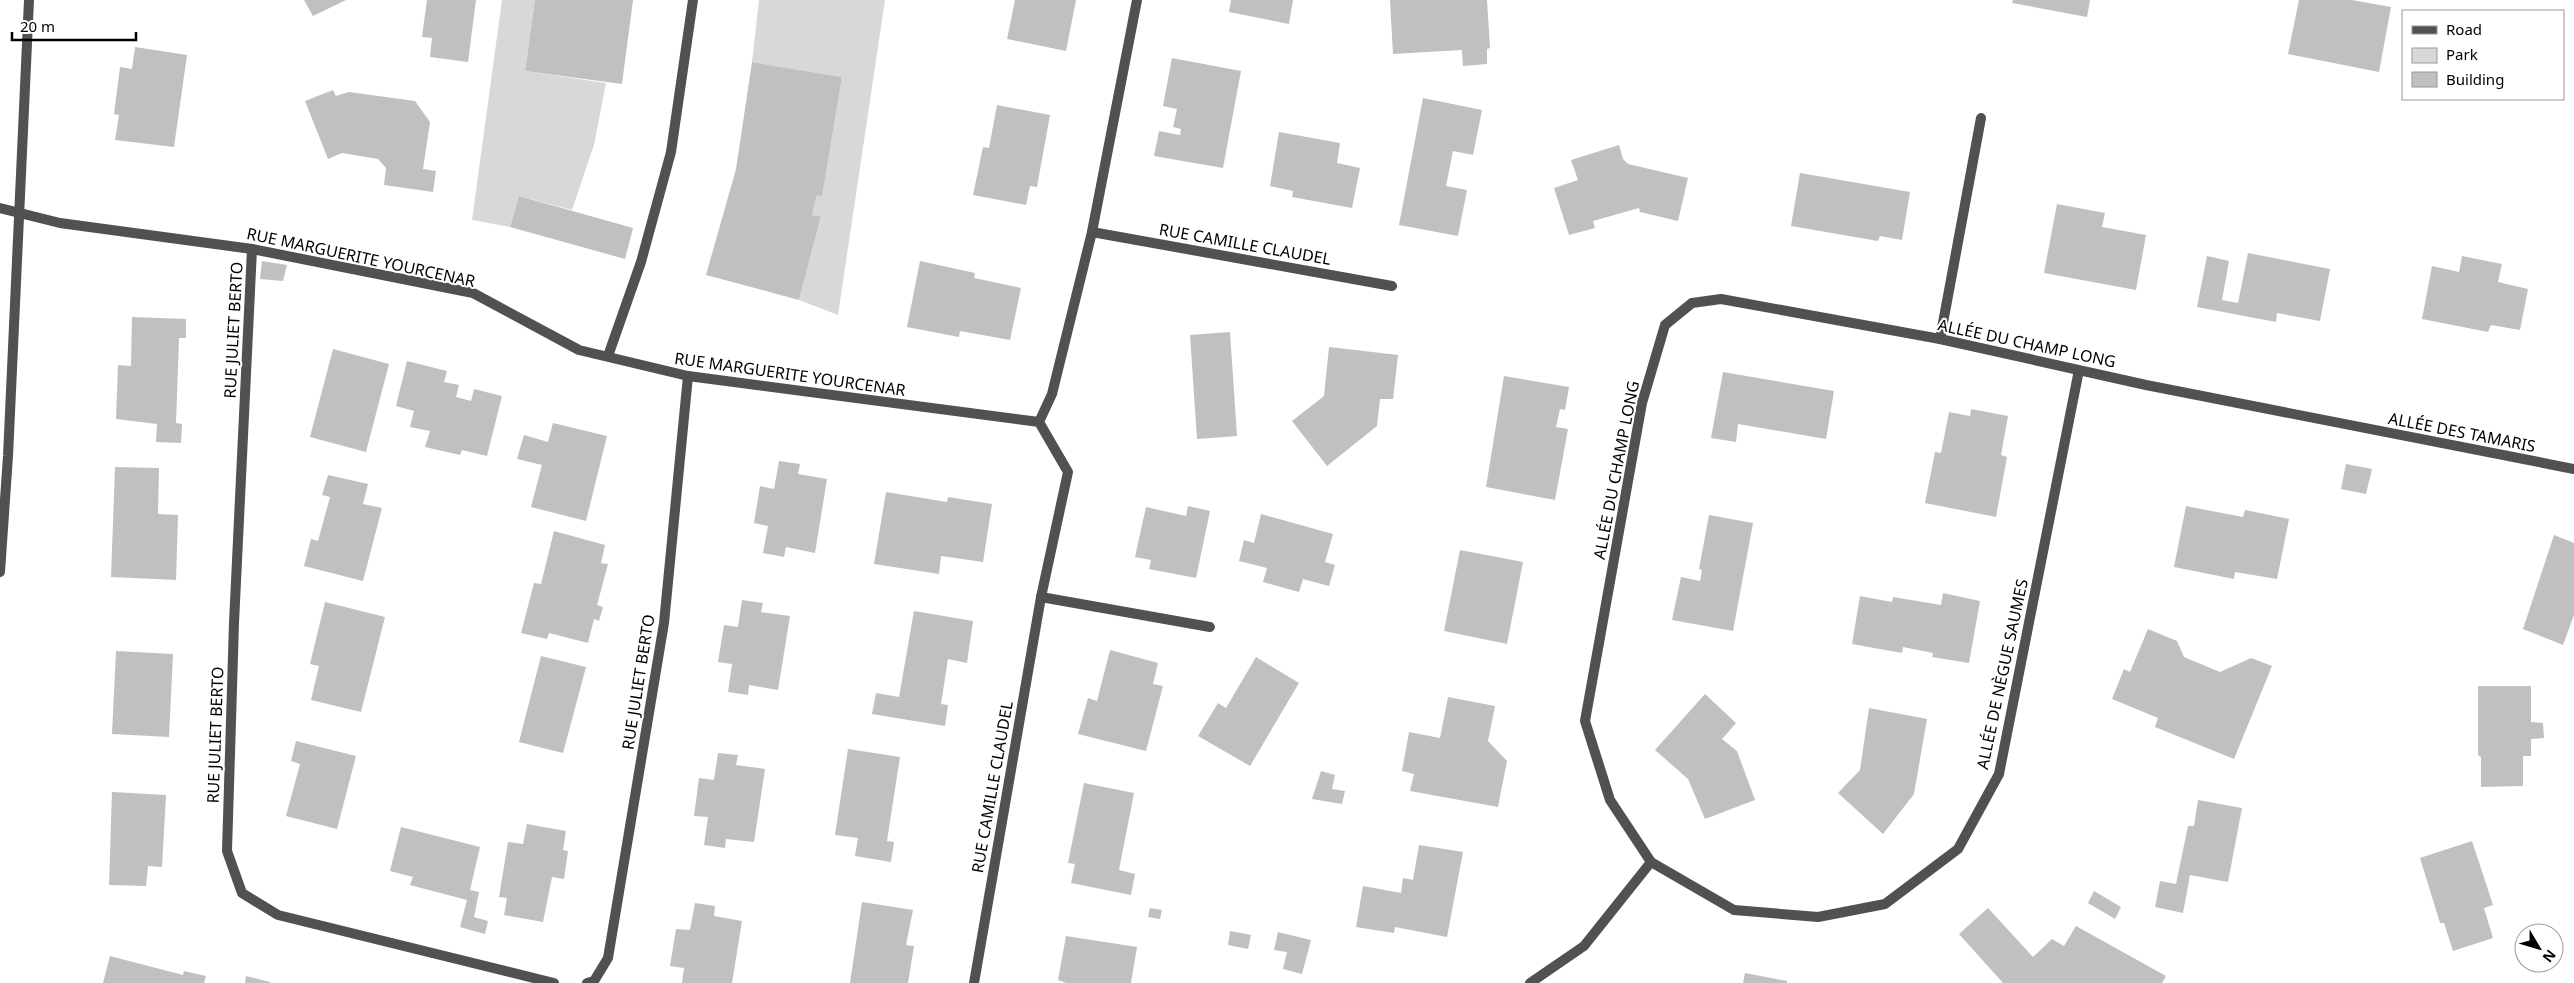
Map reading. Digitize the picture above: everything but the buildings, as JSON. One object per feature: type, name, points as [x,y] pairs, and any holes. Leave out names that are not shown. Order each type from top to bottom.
[{"type":"street","points":[[0,572],[8,456],[29,0]]},
{"type":"street","points":[[608,356],[641,262],[671,152],[694,0]]},
{"type":"street","points":[[1039,422],[1052,394],[1092,232],[1137,0]]},
{"type":"street","points":[[1940,339],[1981,118]]},
{"type":"street","name":"RUE MARGUERITE YOURCENAR","points":[[0,208],[60,224],[252,249],[473,293],[579,350],[688,376],[1039,422]]},
{"type":"street","name":"RUE CAMILLE CLAUDEL","points":[[1092,232],[1392,286]]},
{"type":"street","name":"RUE JULIET BERTO","points":[[252,249],[234,623],[227,851],[242,893],[278,915],[554,983]]},
{"type":"street","name":"ALLÉE DU CHAMP LONG","points":[[1651,862],[1610,800],[1585,721],[1642,403],[1665,325],[1692,303],[1721,298],[1940,339],[2146,385],[2344,424]]},
{"type":"street","name":"ALLÉE DE NÈGUE SAUMES","points":[[1651,862],[1734,910],[1818,917],[1885,904],[1958,849],[1999,774],[2079,370]]},
{"type":"street","name":"RUE JULIET BERTO","points":[[587,983],[594,981],[608,958],[660,642],[688,376]]},
{"type":"street","name":"RUE CAMILLE CLAUDEL","points":[[974,983],[1041,597],[1068,472],[1039,422]]},
{"type":"street","name":"ALLÉE DES TAMARIS","points":[[2344,424],[2574,469]]},
{"type":"street","points":[[1041,597],[1210,627]]},
{"type":"street","points":[[1530,983],[1584,946],[1651,862]]},
{"type":"green space","points":[[502,0],[535,0],[525,71],[606,83],[594,145],[572,210],[519,196],[510,227],[472,220]]},
{"type":"green space","points":[[759,0],[885,0],[838,315],[799,300],[821,218],[812,215],[817,195],[822,195],[842,77],[752,62]]}]
